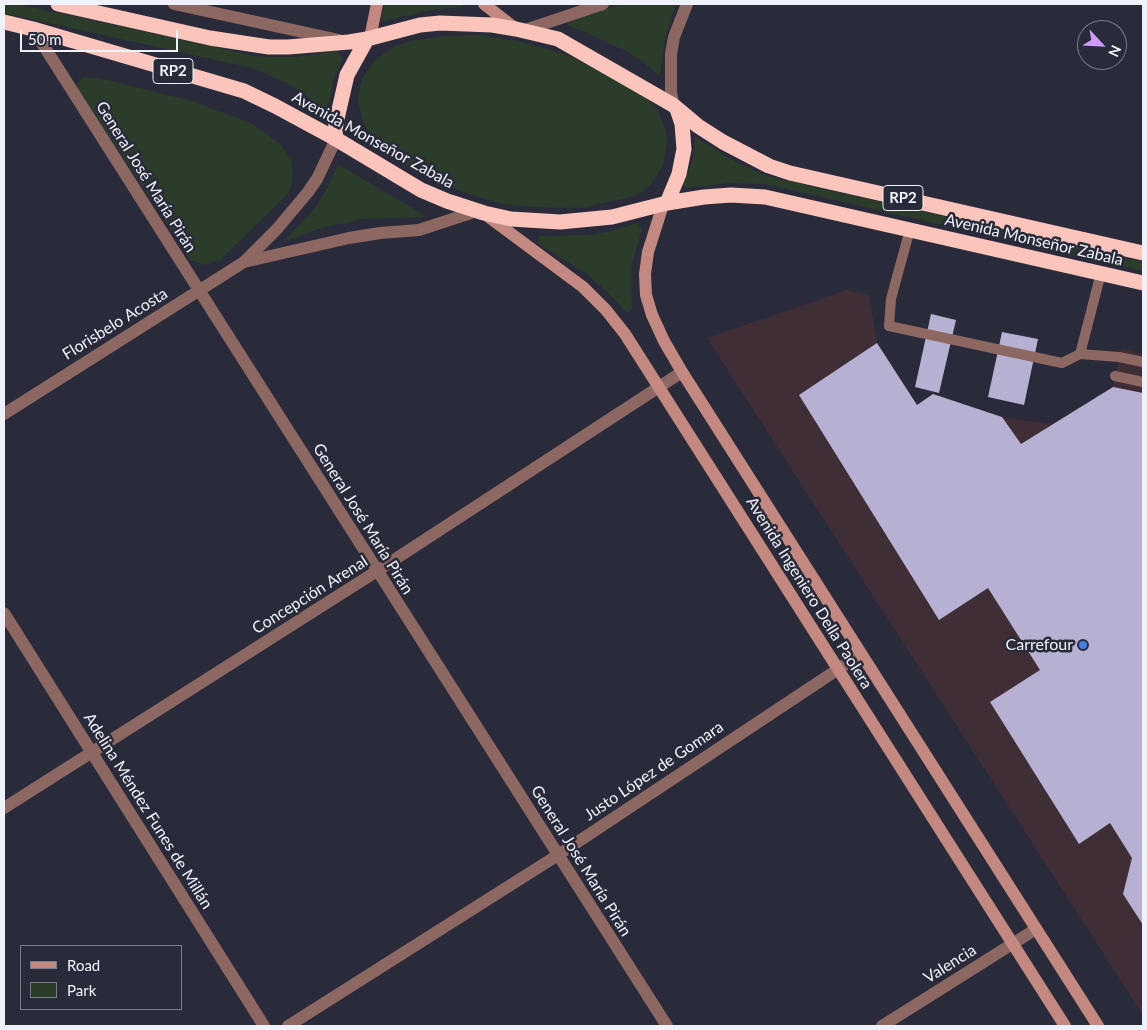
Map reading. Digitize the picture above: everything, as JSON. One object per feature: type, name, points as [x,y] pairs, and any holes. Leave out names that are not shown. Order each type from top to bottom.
[{"type":"highway","name":"RP2","points":[[58,4],[245,44],[288,47],[349,42],[368,39],[420,25],[440,23],[492,25],[519,30]]},
{"type":"highway","name":"Avenida Monseñor Zabala","points":[[5,23],[32,29],[244,91],[336,139],[421,190],[480,212],[511,219],[560,222],[612,217],[665,204],[731,195],[765,197],[1143,283]]},
{"type":"highway","name":"Avenida Monseñor Zabala","points":[[519,30],[558,39],[675,107],[698,126],[769,166],[790,173],[1143,253]]},
{"type":"highway","points":[[336,139],[336,123],[347,75],[368,39]]},
{"type":"highway","points":[[665,204],[679,174],[683,155],[683,134],[675,107]]},
{"type":"main road","points":[[368,39],[378,4]]},
{"type":"main road","points":[[484,4],[519,30]]},
{"type":"main road","name":"Avenida Ingeniero Della Paolera","points":[[665,204],[648,252],[645,274],[646,295],[652,315],[664,342],[1098,1026]]},
{"type":"main road","name":"Avenida Ingeniero Della Paolera","points":[[480,212],[583,287],[606,310],[625,334],[1065,1026]]},
{"type":"street","points":[[174,4],[349,42]]},
{"type":"street","points":[[519,30],[603,4]]},
{"type":"street","points":[[675,107],[671,83],[671,54],[674,37],[687,4]]},
{"type":"street","name":"General José María Pirán","points":[[32,29],[667,1026]]},
{"type":"street","name":"Florisbelo Acosta","points":[[4,414],[244,262],[277,229],[308,192],[317,179],[336,139]]},
{"type":"street","name":"Florisbelo Acosta","points":[[244,262],[349,238],[419,230],[480,212]]},
{"type":"street","name":"Concepción Arenal","points":[[4,808],[377,571],[682,372]]},
{"type":"street","name":"Adelina Méndez Funes de Millán","points":[[4,613],[264,1026]]},
{"type":"street","name":"Justo López de Gomara","points":[[288,1026],[558,855],[837,668],[861,654]]},
{"type":"street","name":"Valencia","points":[[882,1026],[1036,929]]},
{"type":"lane","points":[[910,229],[891,299],[889,326],[1062,363],[1080,354],[1119,357],[1143,362]]},
{"type":"lane","points":[[1080,354],[1101,273]]},
{"type":"lane","points":[[1116,376],[1143,382]]},
{"type":"shaded area","name":"Carrefour","points":[[847,290],[869,295],[877,343],[917,405],[933,394],[1002,417],[1053,424],[1113,387],[1121,348],[1143,354],[1143,1015],[707,338]]},
{"type":"green space","points":[[4,4],[17,4],[255,56],[296,57],[336,51],[343,58],[333,80],[330,102],[324,108],[287,83],[252,68],[4,13]]},
{"type":"green space","points":[[385,4],[464,4],[462,7],[432,10],[383,21],[381,16]]},
{"type":"green space","points":[[622,4],[677,4],[665,38],[660,75],[628,52],[569,26],[568,23],[570,22]]},
{"type":"green space","points":[[481,35],[517,41],[568,55],[640,92],[658,111],[665,129],[667,141],[663,165],[652,183],[643,191],[631,197],[581,208],[503,204],[439,183],[414,171],[384,149],[371,135],[362,120],[358,99],[362,79],[374,61],[394,47],[410,41],[444,36]]},
{"type":"green space","points":[[83,77],[99,78],[192,101],[253,124],[281,145],[291,159],[293,178],[289,193],[220,260],[205,265],[190,260],[76,85]]},
{"type":"green space","points":[[695,137],[736,162],[767,176],[1143,262],[1143,271],[765,184],[730,183],[687,188],[682,186],[692,163]]},
{"type":"green space","points":[[338,164],[427,217],[364,219],[321,228],[283,242],[315,208]]},
{"type":"green space","points":[[637,223],[642,229],[632,263],[632,308],[629,313],[587,274],[537,243],[540,236],[590,235],[608,232]]},
{"type":"building","points":[[931,314],[956,320],[939,393],[915,387]]},
{"type":"building","points":[[1002,332],[1038,339],[1024,405],[988,397]]},
{"type":"building","name":"Carrefour","points":[[877,343],[917,405],[933,394],[1002,417],[1021,444],[1113,387],[1143,393],[1143,925],[1123,894],[1132,858],[1110,823],[1079,844],[990,702],[1040,670],[988,588],[939,620],[799,395]]},
{"type":"place","name":"Carrefour","points":[[1083,645]]}]
